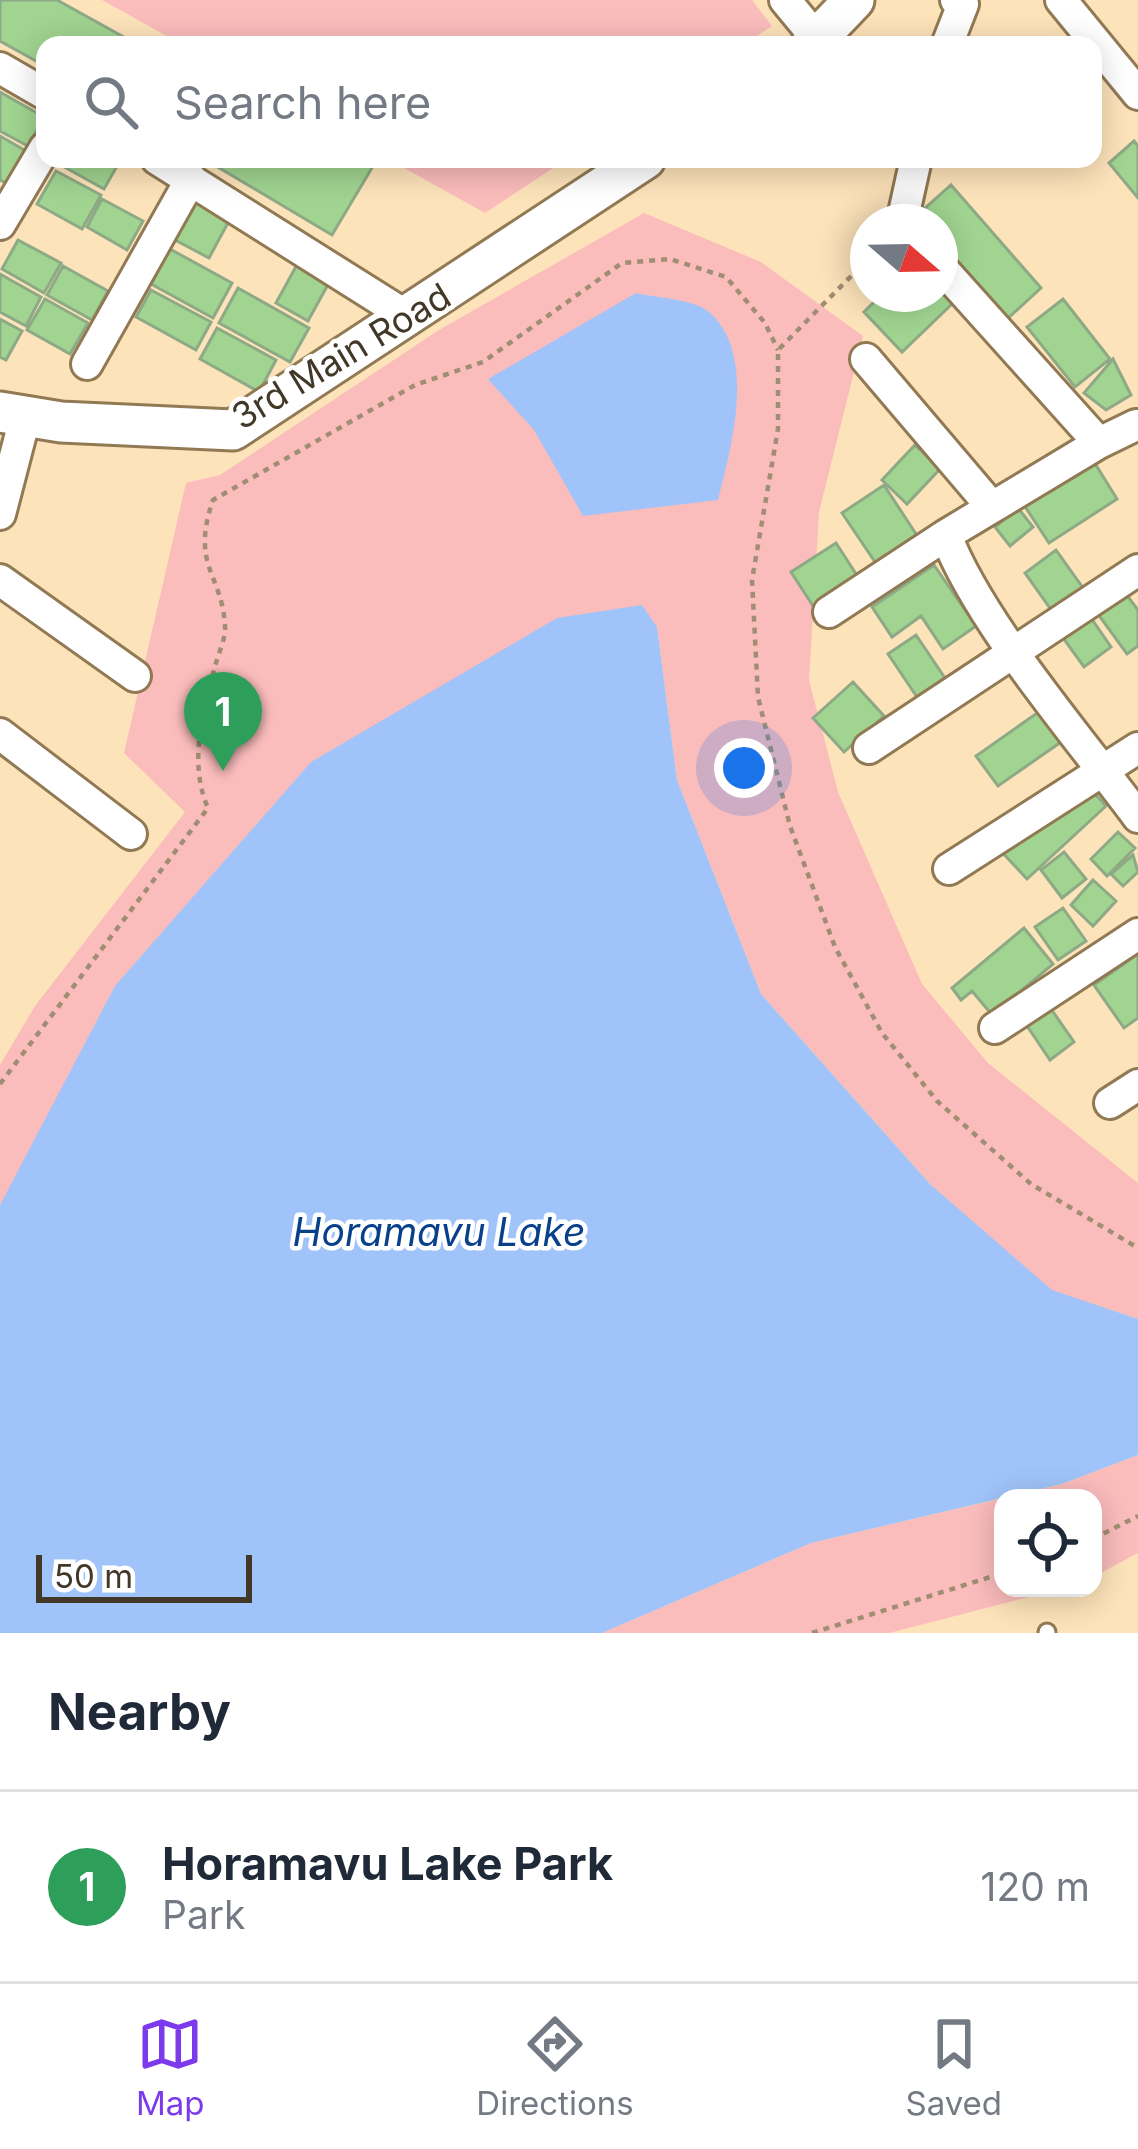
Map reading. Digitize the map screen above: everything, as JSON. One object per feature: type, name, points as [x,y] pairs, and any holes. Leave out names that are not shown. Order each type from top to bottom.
[{"type":"street","points":[[785,0],[809,36]]},
{"type":"street","points":[[821,36],[854,0]]},
{"type":"street","points":[[1061,0],[1090,36]]},
{"type":"street","points":[[950,36],[962,1]]},
{"type":"street","points":[[1102,50],[1138,94]]},
{"type":"street","points":[[0,68],[36,89]]},
{"type":"street","points":[[0,224],[36,163]]},
{"type":"street","points":[[172,168],[407,317]]},
{"type":"street","name":"3rd Main Road","points":[[13,415],[233,430],[631,168]]},
{"type":"street","points":[[906,204],[914,168]]},
{"type":"street","points":[[87,364],[191,179]]},
{"type":"street","points":[[958,286],[1099,443]]},
{"type":"street","points":[[866,359],[992,506]]},
{"type":"street","points":[[0,514],[13,415]]},
{"type":"street","points":[[829,612],[992,506],[1136,425]]},
{"type":"street","points":[[946,535],[956,561],[1017,653],[1138,817]]},
{"type":"street","points":[[869,748],[1138,570]]},
{"type":"street","points":[[0,580],[135,676]]},
{"type":"street","points":[[0,734],[131,834]]},
{"type":"street","points":[[949,869],[1138,748]]},
{"type":"street","points":[[995,1028],[1138,934]]},
{"type":"street","points":[[1110,1103],[1138,1085]]},
{"type":"path","points":[[0,1084],[208,808],[196,780],[205,702],[225,628],[206,566],[203,528],[213,500],[415,385],[483,362],[622,263],[670,259],[726,277],[765,323],[778,350],[778,429],[752,580],[758,697],[790,826],[835,947],[882,1033],[937,1101],[1031,1184],[1138,1248]]},
{"type":"path","points":[[778,350],[850,277]]},
{"type":"path","points":[[1102,1534],[1138,1516]]},
{"type":"path","points":[[812,1633],[994,1576]]},
{"type":"shaded area","points":[[102,0],[752,0],[772,26],[757,36],[167,36]]},
{"type":"shaded area","points":[[404,168],[553,168],[485,213]]},
{"type":"shaded area","points":[[644,213],[761,262],[863,336],[819,512],[809,680],[838,792],[922,984],[988,1063],[1138,1183],[1138,1319],[1052,1291],[930,1184],[761,994],[677,780],[657,627],[0,1205],[0,1065],[35,1006],[185,812],[124,753],[186,483],[220,475],[439,330]]},
{"type":"shaded area","points":[[1138,1455],[1138,1553],[1102,1572],[1102,1489],[1041,1489]]},
{"type":"shaded area","points":[[994,1500],[994,1597],[1029,1597],[889,1633],[602,1633],[811,1543]]},
{"type":"water","points":[[636,293],[702,308],[724,330],[733,351],[737,401],[724,478],[718,500],[583,516],[534,430],[488,379]]},
{"type":"water","name":"Horamavu Lake","points":[[642,605],[657,627],[677,780],[761,994],[930,1184],[1052,1290],[1138,1319],[1138,1455],[1062,1484],[994,1489],[994,1500],[811,1543],[602,1633],[0,1633],[0,1205],[115,986],[311,762],[557,618]]},
{"type":"building","points":[[0,0],[57,0],[122,36],[36,36],[36,61],[0,41]]},
{"type":"building","points":[[0,92],[36,112],[36,132],[28,146],[0,131]]},
{"type":"building","points":[[0,136],[26,151],[8,184],[0,180]]},
{"type":"building","points":[[1134,141],[1138,146],[1138,198],[1109,163]]},
{"type":"building","points":[[66,168],[116,168],[104,189]]},
{"type":"building","points":[[219,168],[372,168],[332,235]]},
{"type":"building","points":[[56,171],[101,195],[82,229],[37,204]]},
{"type":"building","points":[[951,185],[1041,288],[1005,321],[958,268],[958,204],[930,204]]},
{"type":"building","points":[[102,199],[143,221],[127,250],[87,227]]},
{"type":"building","points":[[196,201],[230,219],[209,258],[175,240]]},
{"type":"building","points":[[18,240],[61,263],[44,293],[2,269]]},
{"type":"building","points":[[170,249],[232,283],[213,318],[151,284]]},
{"type":"building","points":[[299,261],[331,279],[308,321],[276,303]]},
{"type":"building","points":[[63,266],[108,291],[92,320],[47,295]]},
{"type":"building","points":[[0,274],[41,297],[26,326],[0,312]]},
{"type":"building","points":[[238,288],[309,328],[290,362],[219,323]]},
{"type":"building","points":[[151,290],[211,322],[196,350],[136,317]]},
{"type":"building","points":[[45,299],[88,323],[70,354],[27,330]]},
{"type":"building","points":[[1063,299],[1110,359],[1075,387],[1027,327]]},
{"type":"building","points":[[864,312],[944,312],[902,352]]},
{"type":"building","points":[[0,319],[22,331],[6,360],[0,357]]},
{"type":"building","points":[[217,328],[276,360],[259,392],[200,359]]},
{"type":"building","points":[[1113,359],[1131,395],[1106,410],[1084,393]]},
{"type":"building","points":[[915,445],[940,469],[907,504],[882,480]]},
{"type":"building","points":[[1091,457],[1117,499],[1049,543],[1022,502]]},
{"type":"building","points":[[884,485],[918,537],[877,565],[842,513]]},
{"type":"building","points":[[1018,508],[1033,527],[1010,546],[995,527]]},
{"type":"building","points":[[836,543],[860,580],[815,609],[791,572]]},
{"type":"building","points":[[1056,550],[1083,588],[1052,611],[1025,573]]},
{"type":"building","points":[[934,565],[976,626],[943,649],[921,616],[892,637],[872,607]]},
{"type":"building","points":[[1123,590],[1138,610],[1138,646],[1127,654],[1095,610]]},
{"type":"building","points":[[1089,615],[1111,647],[1084,667],[1061,635]]},
{"type":"building","points":[[916,635],[945,678],[917,697],[888,654]]},
{"type":"building","points":[[853,682],[884,716],[844,752],[813,718]]},
{"type":"building","points":[[1040,711],[1061,742],[998,786],[976,756]]},
{"type":"building","points":[[1089,787],[1106,806],[1027,879],[998,848]]},
{"type":"building","points":[[1118,832],[1135,848],[1107,876],[1091,859]]},
{"type":"building","points":[[1064,852],[1086,879],[1062,898],[1041,870]]},
{"type":"building","points":[[1133,855],[1138,872],[1123,886],[1111,874]]},
{"type":"building","points":[[1093,880],[1116,901],[1093,926],[1071,905]]},
{"type":"building","points":[[1063,908],[1086,941],[1058,960],[1035,927]]},
{"type":"building","points":[[1024,928],[1053,964],[992,1015],[972,991],[961,1000],[952,988]]},
{"type":"building","points":[[1138,954],[1138,1018],[1124,1028],[1094,985]]},
{"type":"building","points":[[1047,1003],[1074,1042],[1050,1060],[1023,1020]]},
{"type":"place","name":"Horamavu Lake Park","points":[[223,771]]}]
